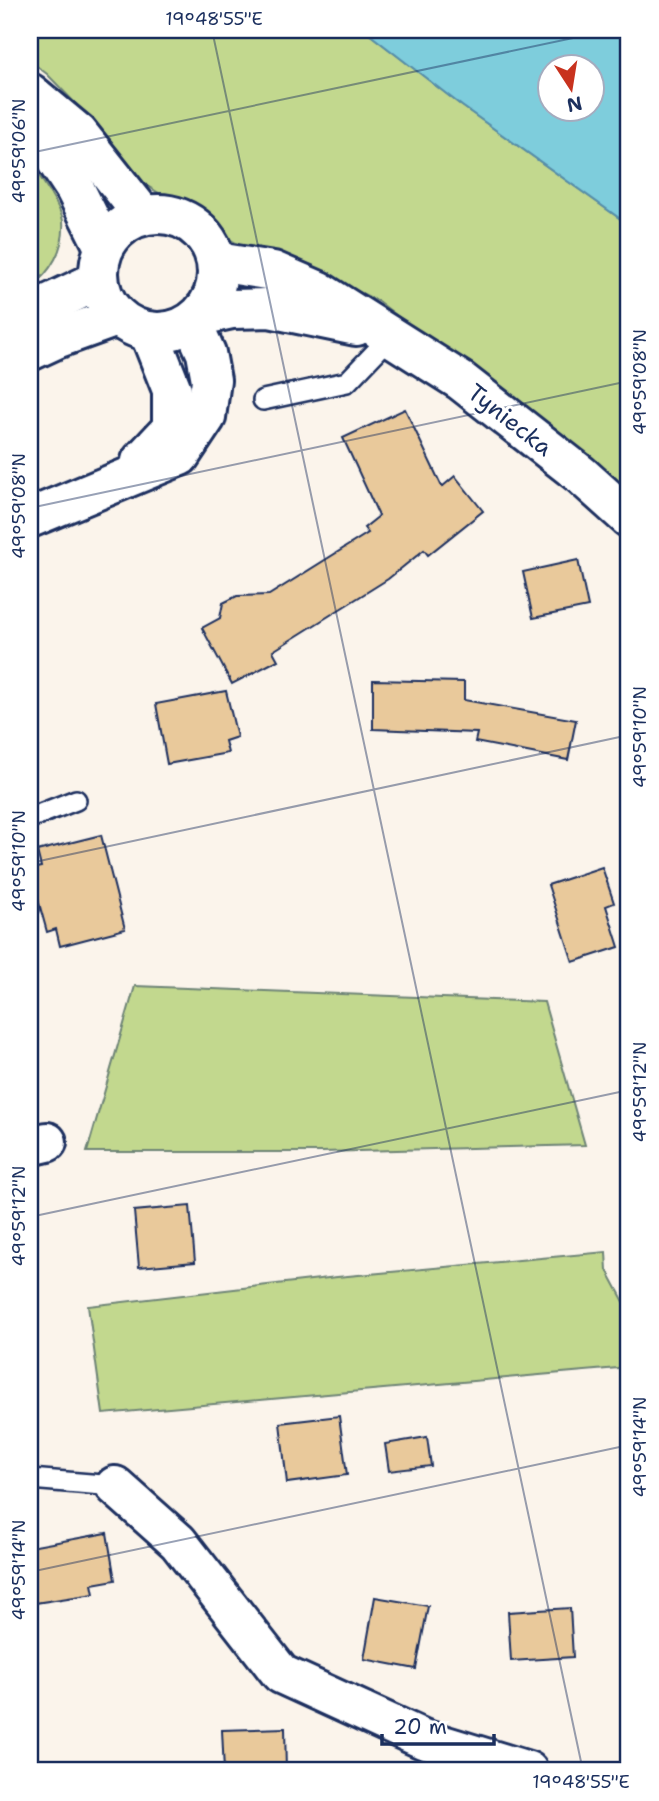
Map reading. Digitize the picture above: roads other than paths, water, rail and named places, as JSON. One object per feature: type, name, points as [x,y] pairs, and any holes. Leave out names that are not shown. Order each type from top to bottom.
[{"type":"street","points":[[30,93],[78,133],[143,215]]},
{"type":"street","points":[[30,114],[75,190],[101,263],[102,294],[133,324],[172,390],[172,428],[124,480]]},
{"type":"street","points":[[30,313],[101,263],[114,233],[127,222],[143,215],[162,214],[181,218],[198,229],[210,243],[217,262],[217,281],[211,300],[196,319],[169,332],[133,324],[56,338],[30,351]]},
{"type":"street","name":"Tyniecka","points":[[217,262],[273,271],[319,291],[461,382],[580,474],[629,518]]},
{"type":"street","name":"Tyniecka","points":[[196,319],[232,309],[269,308],[387,334]]},
{"type":"street","points":[[30,518],[180,456],[206,416],[211,380],[196,319]]},
{"type":"street","points":[[115,1486],[178,1542],[281,1674],[423,1740],[528,1771]]},
{"type":"lane","points":[[263,400],[347,382],[387,334]]},
{"type":"lane","points":[[30,818],[76,800]]},
{"type":"lane","points":[[30,1479],[115,1486]]},
{"type":"water","points":[[364,30],[629,30],[629,225],[462,106]]}]
